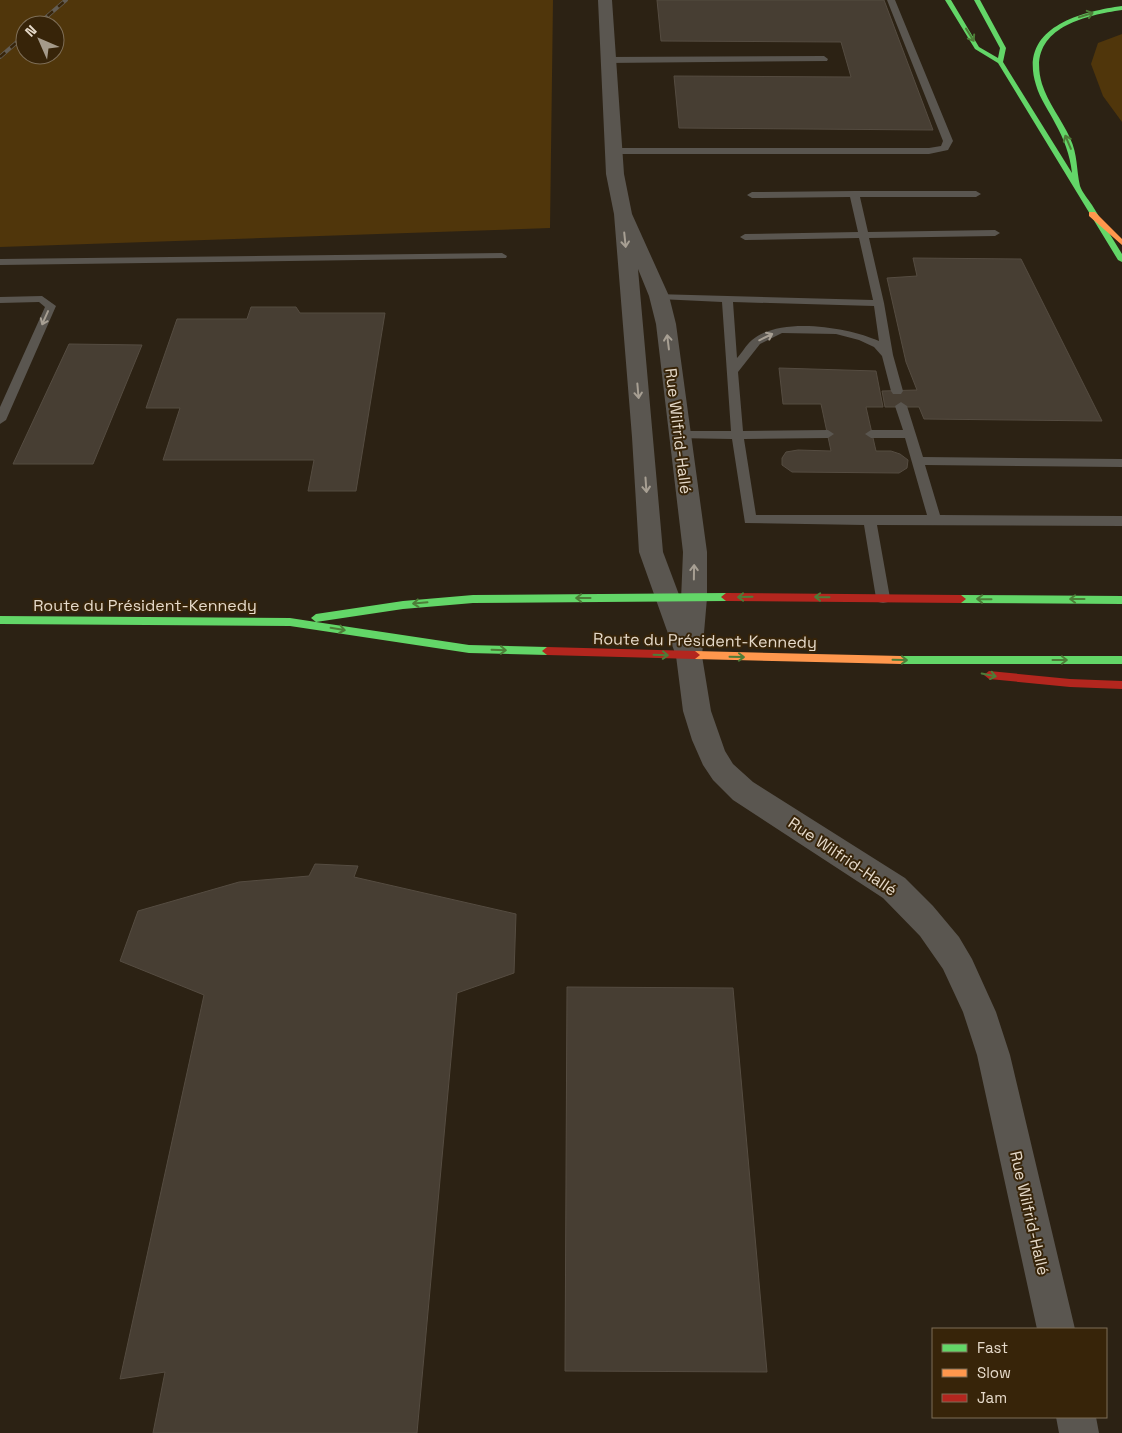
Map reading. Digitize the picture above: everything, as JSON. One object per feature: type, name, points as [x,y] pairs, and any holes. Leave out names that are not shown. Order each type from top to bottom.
[{"type":"main road","points":[[948,0],[977,48],[1000,62],[1077,190],[1122,260]]},
{"type":"main road","points":[[977,0],[1003,48],[1000,62]]},
{"type":"main road","points":[[1077,190],[1076,163],[1068,141],[1038,84],[1034,64],[1036,50],[1046,36],[1067,22],[1088,14],[1122,8]]},
{"type":"main road","points":[[1092,214],[1122,243]]},
{"type":"main road","name":"Route du Président-Kennedy","points":[[290,622],[403,605],[472,599],[883,598],[1122,600]]},
{"type":"main road","name":"Route du Président-Kennedy","points":[[0,620],[290,622],[469,649],[924,661],[1122,660]]},
{"type":"main road","points":[[924,661],[997,677],[1122,685]]},
{"type":"street","name":"Rue Wilfrid-Hallé","points":[[605,0],[613,151],[615,174],[623,214],[643,437],[650,552],[688,656],[697,711],[702,726],[713,757],[723,772],[743,790],[894,888],[922,915],[940,937],[961,969],[980,1012],[996,1059],[1056,1328]]},
{"type":"street","name":"Rue Wilfrid-Hallé","points":[[623,214],[660,296],[666,324],[695,552],[694,598],[688,656]]},
{"type":"street","points":[[1076,1418],[1079,1433]]},
{"type":"lane","points":[[613,151],[929,151],[945,148],[948,142],[891,0]]},
{"type":"lane","points":[[607,60],[824,59]]},
{"type":"lane","points":[[854,194],[878,303],[887,355],[897,391]]},
{"type":"lane","points":[[752,195],[976,194]]},
{"type":"lane","points":[[745,237],[996,233]]},
{"type":"lane","points":[[0,262],[502,256]]},
{"type":"lane","points":[[660,296],[878,303]]},
{"type":"lane","points":[[0,300],[42,299],[51,306],[0,420]]},
{"type":"lane","points":[[727,299],[737,434],[750,520],[1122,521]]},
{"type":"lane","points":[[733,372],[756,342],[780,330],[836,331],[863,338],[878,345],[887,355]]},
{"type":"lane","points":[[902,406],[935,520]]},
{"type":"lane","points":[[679,434],[828,434]]},
{"type":"lane","points":[[871,434],[910,434]]},
{"type":"lane","points":[[917,461],[1122,463]]},
{"type":"lane","points":[[870,520],[883,598]]},
{"type":"shaded area","points":[[0,0],[553,0],[550,228],[0,247]]},
{"type":"shaded area","points":[[1122,34],[1122,122],[1103,96],[1091,64],[1098,43]]},
{"type":"building","points":[[657,0],[884,0],[933,130],[679,128],[674,76],[851,77],[841,42],[661,41]]},
{"type":"building","points":[[913,258],[1021,259],[1102,421],[924,419],[919,407],[885,407],[882,391],[917,390],[906,362],[887,278],[917,276]]},
{"type":"building","points":[[251,307],[296,307],[300,313],[385,313],[356,491],[308,491],[314,460],[163,460],[180,408],[146,408],[177,319],[247,319]]},
{"type":"building","points":[[69,344],[142,345],[93,464],[13,464]]},
{"type":"building","points":[[779,368],[876,371],[883,407],[866,407],[876,451],[891,451],[900,454],[908,460],[907,468],[899,473],[792,472],[782,465],[782,458],[786,452],[798,450],[831,451],[821,404],[783,404]]},
{"type":"building","points":[[315,864],[358,866],[354,877],[516,914],[514,973],[457,993],[417,1433],[153,1433],[165,1372],[120,1379],[204,995],[120,961],[138,911],[239,882],[309,876]]},
{"type":"building","points":[[567,987],[733,988],[767,1372],[565,1371]]},
{"type":"railway","points":[[49,15],[66,0]]},
{"type":"railway","points":[[0,57],[15,44]]},
{"type":"traffic: fast","points":[[948,0],[977,48],[1000,62],[1122,260]]},
{"type":"traffic: fast","points":[[977,0],[1003,48],[1000,62]]},
{"type":"traffic: fast","points":[[1077,189],[1070,147],[1039,85],[1035,66],[1038,51],[1045,38],[1057,28],[1072,20],[1088,14],[1122,8]]},
{"type":"traffic: fast","points":[[316,618],[403,605],[473,599],[726,597]]},
{"type":"traffic: fast","points":[[961,599],[1122,600]]},
{"type":"traffic: fast","points":[[0,620],[290,622],[469,649],[547,651]]},
{"type":"traffic: fast","points":[[901,660],[1122,660]]},
{"type":"traffic: slow","points":[[1092,214],[1122,243]]},
{"type":"traffic: slow","points":[[695,655],[901,660]]},
{"type":"traffic: jam","points":[[726,597],[961,599]]},
{"type":"traffic: jam","points":[[547,651],[695,655]]},
{"type":"traffic: jam","points":[[989,675],[1070,683],[1122,685]]}]
